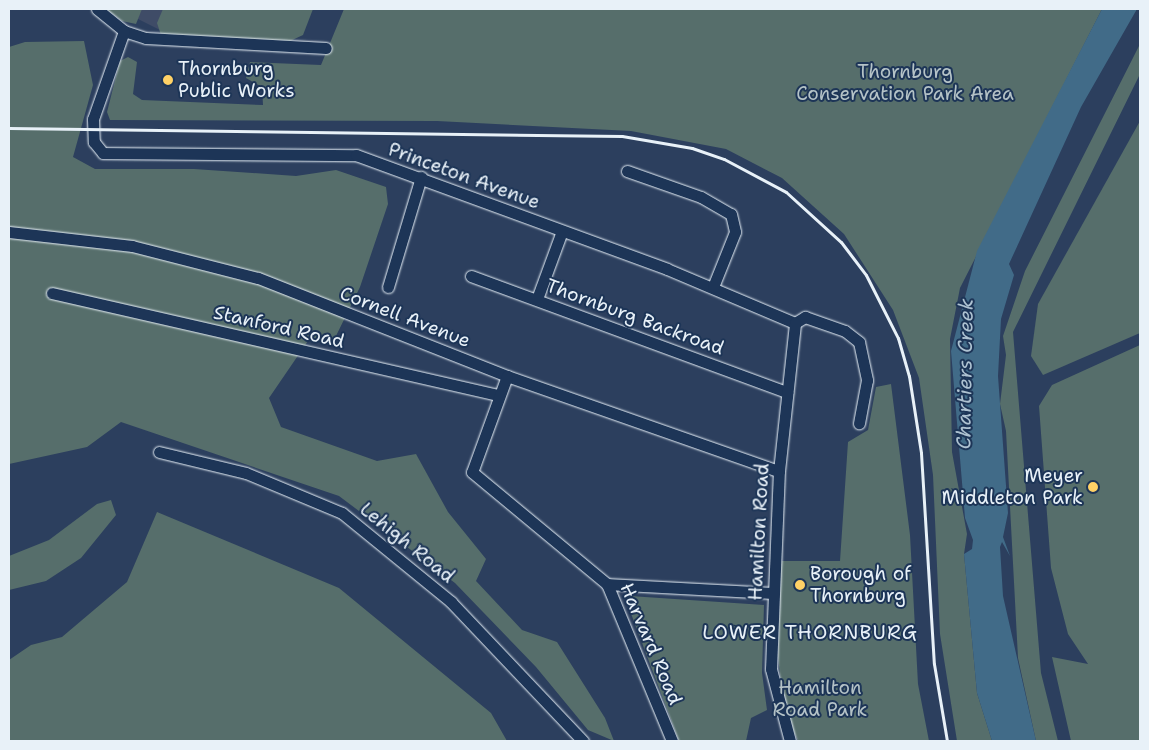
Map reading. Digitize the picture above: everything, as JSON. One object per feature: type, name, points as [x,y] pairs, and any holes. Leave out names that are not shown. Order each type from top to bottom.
[{"type":"street","points":[[97,9],[124,31],[172,41],[326,48]]},
{"type":"street","name":"Princeton Avenue","points":[[124,31],[93,119],[94,142],[103,153],[356,155],[421,177],[713,287],[795,323]]},
{"type":"street","points":[[627,171],[701,197],[731,214],[735,232],[713,287]]},
{"type":"street","points":[[388,287],[421,177]]},
{"type":"street","points":[[537,300],[562,231]]},
{"type":"street","name":"Cornell Avenue","points":[[9,232],[132,246],[258,278],[508,376],[779,471]]},
{"type":"street","name":"Thornburg Backroad","points":[[471,276],[787,392]]},
{"type":"street","name":"Stanford Road","points":[[52,293],[499,395]]},
{"type":"street","points":[[795,323],[805,317],[845,331],[859,342],[867,380],[859,423]]},
{"type":"street","name":"Hamilton Road","points":[[790,741],[771,669],[772,593],[779,471],[795,323]]},
{"type":"street","points":[[499,395],[508,376]]},
{"type":"street","name":"Harvard Road","points":[[499,395],[472,472],[608,584],[672,741]]},
{"type":"street","name":"Lehigh Road","points":[[159,452],[246,473],[342,513],[451,602],[584,741]]},
{"type":"street","points":[[608,584],[772,593]]},
{"type":"shaded area","points":[[118,9],[168,9],[160,30]]},
{"type":"green space","points":[[106,9],[142,9],[136,24],[122,21]]},
{"type":"green space","points":[[163,9],[313,9],[303,35],[288,42],[161,35],[157,23]]},
{"type":"green space","name":"Thornburg Conservation Park Area","points":[[344,9],[1102,9],[960,288],[950,339],[952,452],[967,534],[964,554],[977,693],[992,741],[957,741],[940,634],[933,475],[919,378],[893,310],[844,234],[782,178],[726,149],[631,131],[437,121],[110,120],[107,112],[120,61],[128,57],[137,62],[133,94],[142,100],[263,105],[262,87],[246,78],[250,62],[321,65]]},
{"type":"green space","points":[[84,41],[93,85],[73,157],[95,169],[194,169],[296,176],[336,170],[386,187],[388,204],[360,287],[335,338],[310,338],[269,398],[281,427],[377,461],[416,454],[448,512],[486,559],[476,581],[522,630],[557,642],[605,718],[614,741],[588,730],[536,667],[455,583],[339,496],[121,422],[87,447],[9,464],[9,47],[25,42]]},
{"type":"green space","points":[[1140,44],[1140,74],[1013,332],[1041,673],[1058,741],[1036,741],[1018,658],[1006,431],[1000,404],[1006,355],[1003,336],[1025,271]]},
{"type":"green space","points":[[1140,121],[1140,333],[1043,375],[1031,356],[1038,304]]},
{"type":"green space","name":"Meyer Middleton Park","points":[[1140,345],[1140,741],[1071,741],[1052,657],[1088,664],[1068,634],[1051,568],[1039,406],[1052,385]]},
{"type":"green space","name":"Hamilton Road Park","points":[[891,384],[910,535],[918,684],[929,741],[798,741],[784,709],[778,657],[781,561],[840,561],[848,442],[868,430],[876,387]]},
{"type":"green space","points":[[111,500],[116,515],[81,558],[46,581],[9,590],[9,556],[49,540],[97,504]]},
{"type":"green space","points":[[157,512],[339,588],[491,713],[507,741],[9,741],[9,660],[31,645],[62,637],[127,582]]},
{"type":"green space","points":[[630,596],[764,605],[762,673],[767,710],[751,718],[746,741],[679,741],[627,603]]},
{"type":"water","name":"Chartiers Creek","points":[[1102,9],[1137,9],[1081,107],[1009,264],[1014,275],[1001,319],[998,376],[1008,513],[1003,537],[1010,556],[1002,542],[1000,547],[1003,596],[1036,741],[992,741],[977,693],[964,554],[972,549],[973,540],[965,518],[951,351],[977,251]]},
{"type":"railway","points":[[9,128],[622,136],[692,148],[724,159],[786,192],[841,242],[866,275],[898,338],[909,376],[921,453],[934,664],[947,741]]},
{"type":"place","name":"Thornburg Public Works","points":[[168,80]]},
{"type":"place","name":"Meyer Middleton Park","points":[[1093,487]]},
{"type":"place","name":"Borough of Thornburg","points":[[800,585]]},
{"type":"district","name":"LOWER THORNBURG","points":[[810,632]]}]
